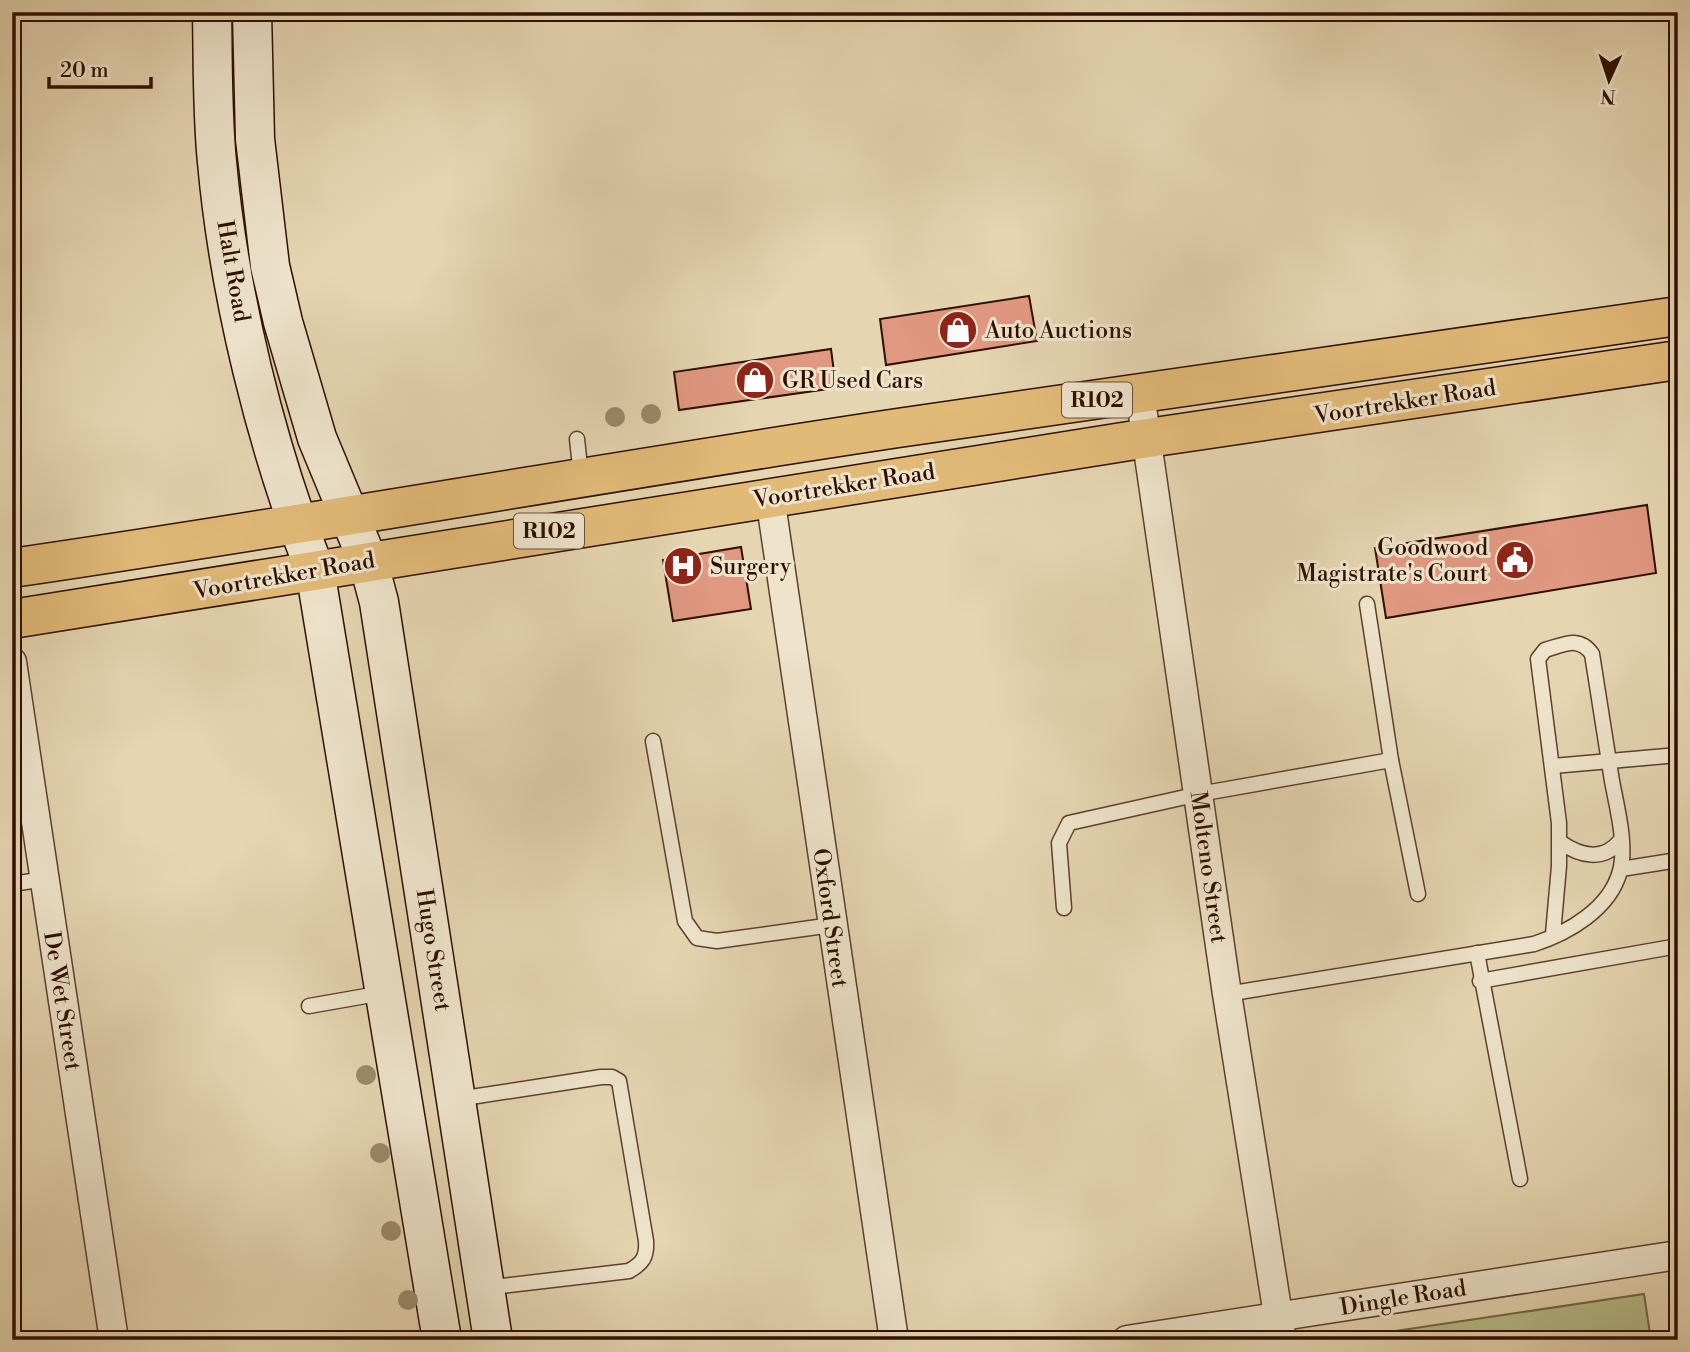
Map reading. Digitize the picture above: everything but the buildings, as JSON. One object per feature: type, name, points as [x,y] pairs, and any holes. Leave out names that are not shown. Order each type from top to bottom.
[{"type":"main road","name":"Voortrekker Road","points":[[12,568],[581,477],[1678,316]]},
{"type":"main road","name":"Voortrekker Road","points":[[12,619],[1148,438],[1299,418],[1678,360]]},
{"type":"main road","points":[[1293,373],[1299,418]]},
{"type":"street","name":"Halt Road","points":[[212,24],[216,161],[237,302],[273,448],[314,570]]},
{"type":"street","name":"Halt Road","points":[[252,26],[255,139],[270,266],[282,322],[317,438],[368,561]]},
{"type":"street","name":"Molteno Street","points":[[1140,394],[1227,993],[1280,1328]]},
{"type":"street","name":"Oxford Street","points":[[770,497],[894,1340]]},
{"type":"street","name":"Hugo Street","points":[[368,561],[379,602],[458,1099],[493,1340]]},
{"type":"street","points":[[314,570],[442,1340]]},
{"type":"street","name":"De Wet Street","points":[[12,662],[114,1340]]},
{"type":"street","name":"Dingle Road","points":[[1127,1340],[1280,1328],[1678,1255]]},
{"type":"lane","points":[[577,439],[581,477]]},
{"type":"lane","points":[[1367,604],[1391,760],[1418,894]]},
{"type":"lane","points":[[1227,993],[1534,944],[1553,934],[1591,914],[1613,890],[1621,869],[1620,841],[1592,654],[1584,644],[1572,642],[1545,650],[1538,659],[1553,766],[1560,842],[1553,934]]},
{"type":"lane","points":[[653,741],[685,921],[697,938],[717,941],[832,925]]},
{"type":"lane","points":[[1553,766],[1678,755]]},
{"type":"lane","points":[[1064,908],[1059,843],[1069,823],[1199,794],[1391,760]]},
{"type":"lane","points":[[1560,842],[1574,851],[1592,855],[1610,852],[1620,841]]},
{"type":"lane","points":[[1621,869],[1678,860]]},
{"type":"lane","points":[[12,884],[45,879]]},
{"type":"lane","points":[[1480,981],[1678,946]]},
{"type":"lane","points":[[1476,953],[1520,1179]]},
{"type":"lane","points":[[309,1006],[385,993]]},
{"type":"lane","points":[[458,1099],[601,1077],[612,1077],[619,1081],[646,1241],[646,1254],[641,1265],[629,1271],[485,1288]]},
{"type":"green space","points":[[1644,1294],[1651,1340],[1335,1340]]},
{"type":"place","name":"Auto Auctions","points":[[958,330]]},
{"type":"place","name":"GR Used Cars","points":[[755,380]]},
{"type":"place","name":"Goodwood Magistrate's Court","points":[[1515,560]]},
{"type":"place","name":"Surgery","points":[[683,566]]}]
